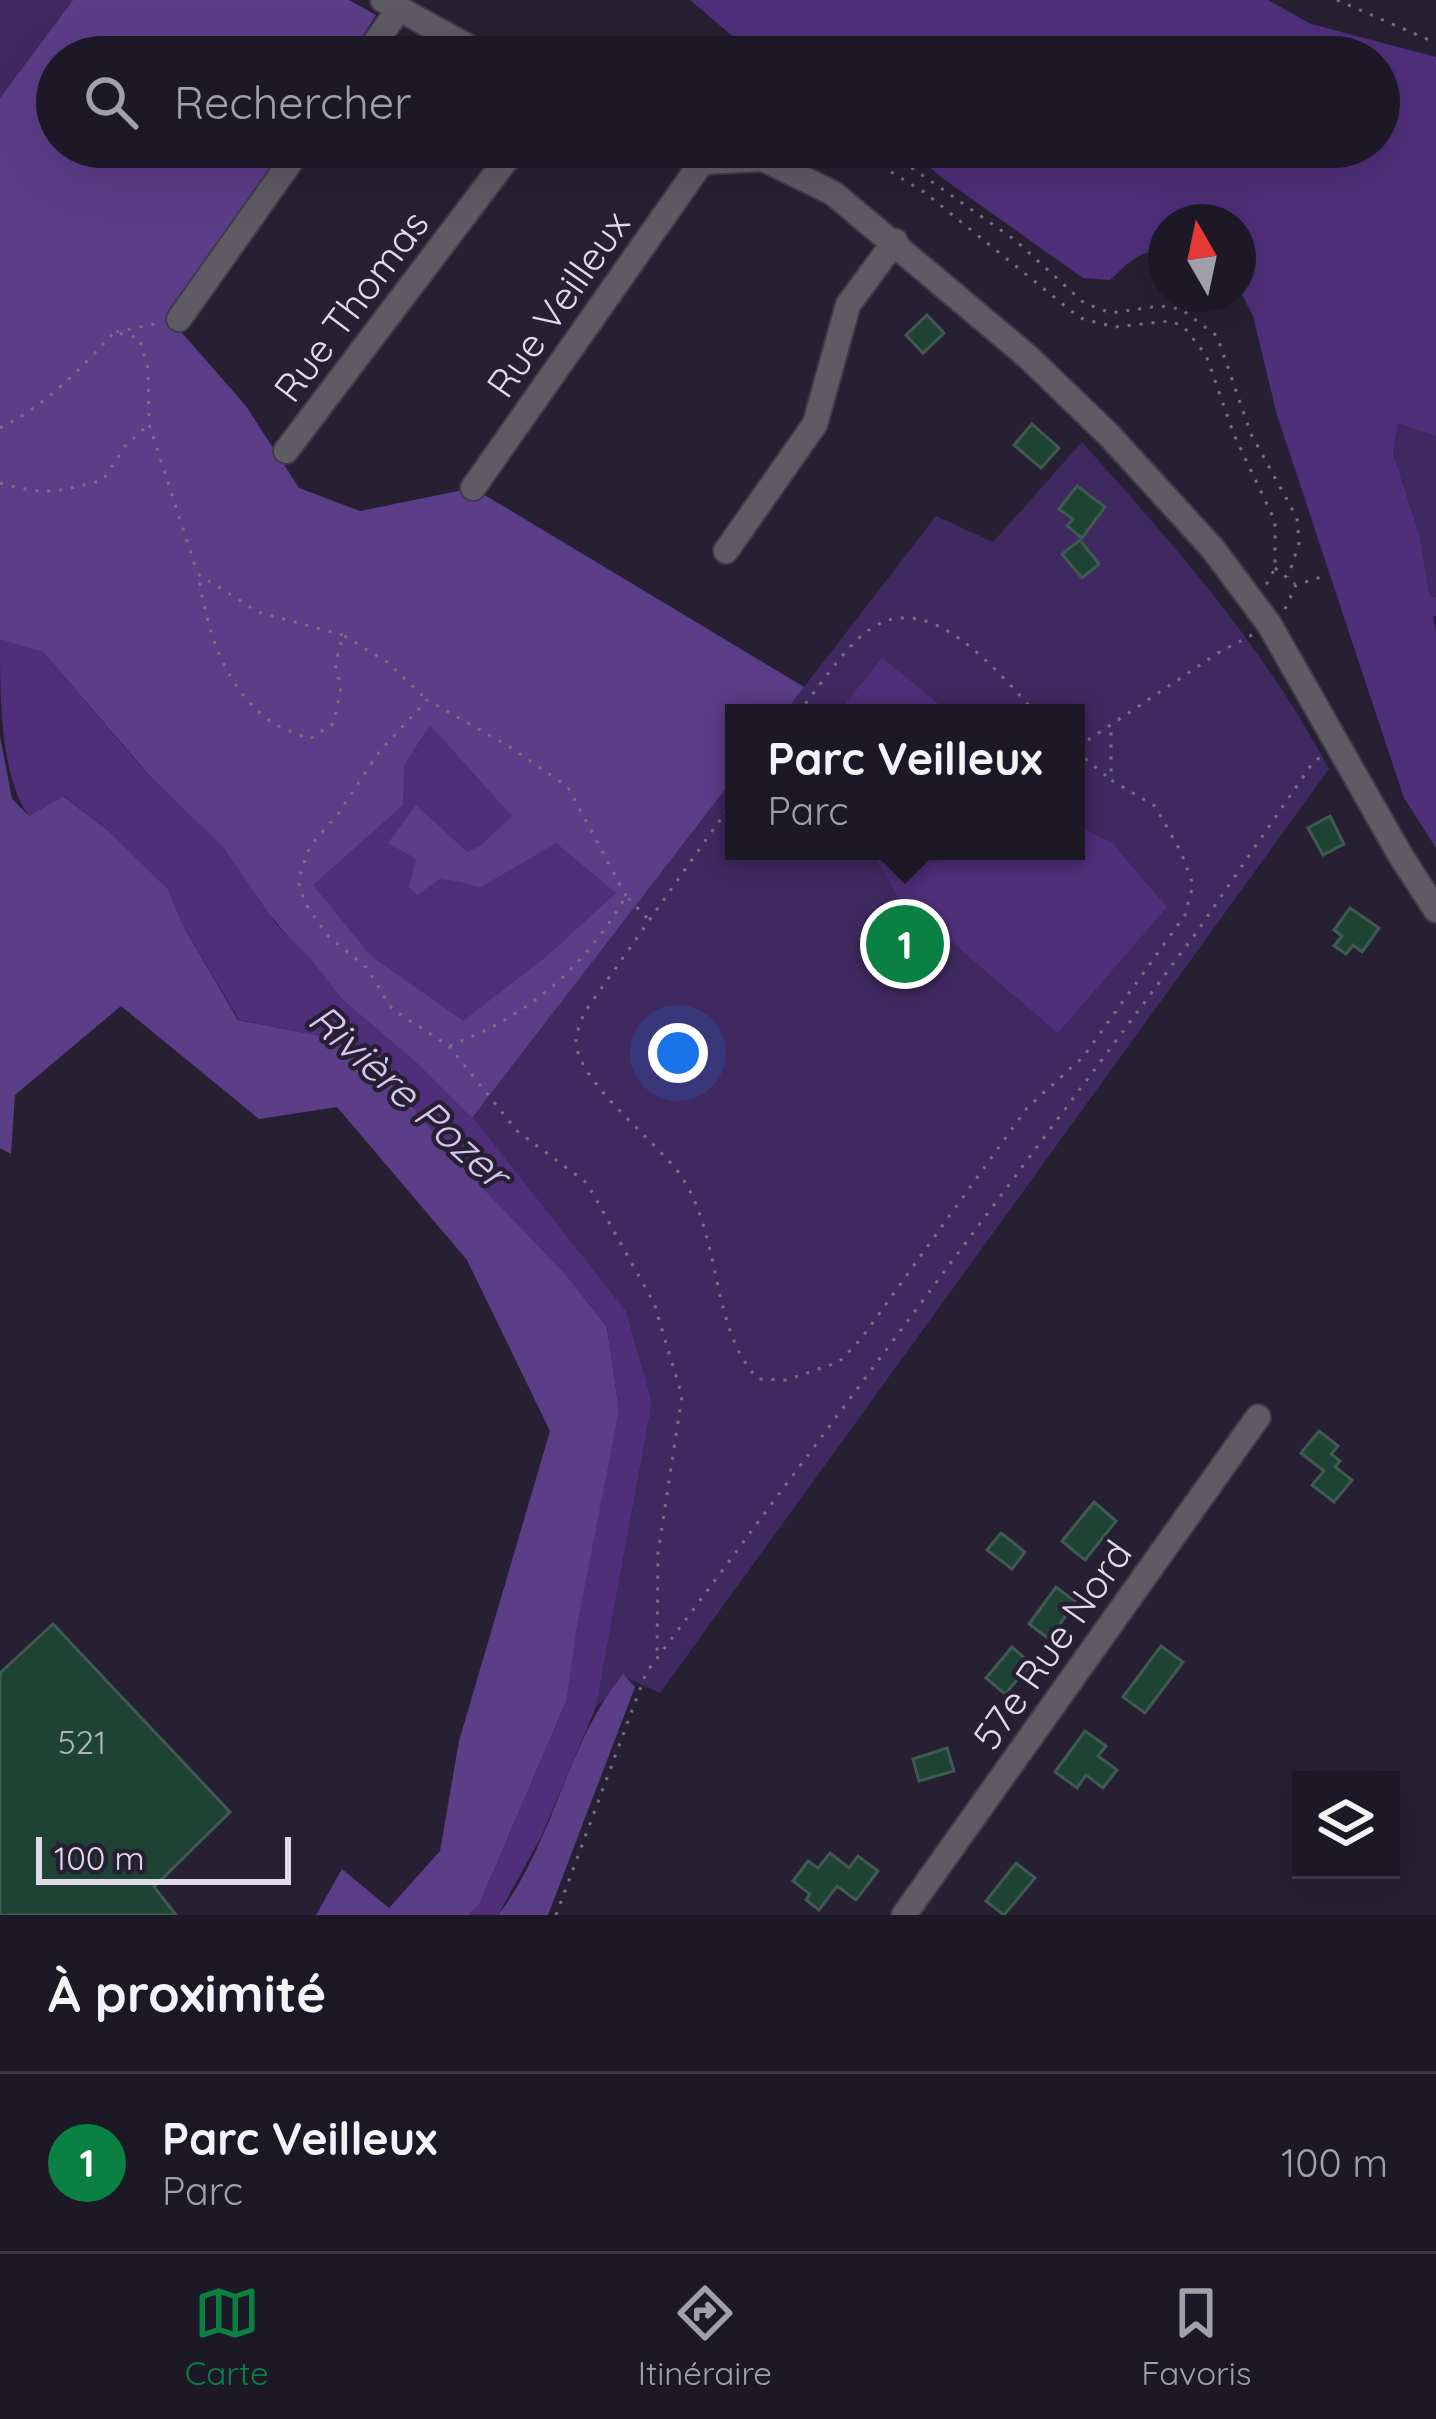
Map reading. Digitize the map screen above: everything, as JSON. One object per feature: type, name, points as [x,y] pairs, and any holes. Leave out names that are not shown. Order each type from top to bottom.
[{"type":"street","points":[[375,36],[391,4],[449,36]]},
{"type":"street","points":[[179,319],[286,168]]},
{"type":"street","name":"Rue Thomas","points":[[286,451],[500,168]]},
{"type":"street","name":"Rue Veilleux","points":[[473,488],[698,168]]},
{"type":"street","points":[[782,168],[833,193],[1027,356],[1109,435],[1213,549],[1269,624],[1402,859],[1436,910]]},
{"type":"street","points":[[726,551],[815,424],[848,305],[895,242]]},
{"type":"street","name":"57e Rue Nord","points":[[904,1915],[1258,1417]]},
{"type":"path","points":[[1337,0],[1436,43]]},
{"type":"path","points":[[885,168],[924,192],[1080,318],[1115,326],[1168,321],[1184,326],[1205,355],[1234,435],[1275,521],[1275,568],[1296,586]]},
{"type":"path","points":[[912,168],[1015,240],[1084,303],[1111,313],[1160,306],[1181,309],[1217,336],[1257,448],[1297,518],[1299,543],[1288,577]]},
{"type":"path","points":[[0,428],[55,391],[114,332],[179,319]]},
{"type":"path","points":[[114,332],[140,338],[148,368],[149,424],[198,574],[208,632],[228,674],[267,720],[310,739],[334,723],[341,688],[335,665],[343,635]]},
{"type":"path","points":[[0,486],[7,484],[23,493],[53,493],[103,480],[126,445],[149,424]]},
{"type":"path","points":[[198,574],[258,612],[343,635],[387,662],[427,700],[507,745],[568,787],[626,896],[649,921]]},
{"type":"path","points":[[1280,618],[1296,586],[1321,577]]},
{"type":"path","points":[[805,704],[865,632],[888,622],[914,620],[939,626],[967,641],[1027,704]]},
{"type":"path","points":[[1085,740],[1258,631]]},
{"type":"path","points":[[427,700],[379,752],[338,814],[310,846],[298,880],[305,903],[327,935],[367,968],[392,1009],[448,1046],[518,1131],[587,1183],[654,1303],[682,1396],[658,1553],[657,1658]]},
{"type":"path","points":[[1111,724],[1111,780]]},
{"type":"path","points":[[556,1915],[646,1673],[1196,933],[1314,761],[1340,746]]},
{"type":"path","points":[[725,813],[584,1013],[576,1041],[582,1066],[680,1175],[700,1211],[734,1347],[758,1379],[787,1379],[839,1362],[861,1340],[1028,1108],[1083,1057],[1185,915],[1192,885],[1181,852],[1155,806],[1085,759]]},
{"type":"path","points":[[448,1046],[496,1028],[550,988],[599,943],[626,896]]},
{"type":"shaded area","points":[[0,0],[73,0],[46,36],[36,36],[36,50],[0,98]]},
{"type":"shaded area","points":[[73,0],[349,0],[376,15],[362,36],[46,36]]},
{"type":"shaded area","points":[[36,50],[36,168],[278,168],[176,326],[246,406],[299,488],[360,511],[473,488],[804,687],[791,704],[725,704],[725,790],[472,1118],[342,999],[43,652],[0,645],[0,98]]},
{"type":"shaded area","points":[[1398,422],[1436,436],[1436,597],[1430,598],[1419,533],[1393,453]]},
{"type":"shaded area","points":[[1082,442],[1247,639],[1329,769],[660,1693],[627,1678],[596,1707],[652,1404],[626,1311],[472,1118],[725,790],[725,860],[1085,860],[1085,704],[791,704],[936,516],[993,542]]},
{"type":"shaded area","points":[[0,736],[12,799],[29,816],[63,796],[110,832],[168,889],[185,929],[238,1020],[326,1037],[345,1046],[395,1087],[567,1276],[607,1327],[619,1410],[566,1702],[480,1903],[469,1915],[316,1915],[342,1869],[389,1908],[440,1851],[459,1741],[550,1431],[467,1260],[337,1107],[259,1119],[121,1006],[15,1095],[11,1154],[0,1148]]},
{"type":"shaded area","points":[[623,1674],[635,1687],[548,1915],[498,1915],[533,1857],[587,1731]]},
{"type":"water","points":[[690,0],[1268,0],[1311,24],[1356,36],[732,36]]},
{"type":"water","points":[[1400,47],[1436,57],[1436,436],[1398,423],[1393,453],[1419,533],[1430,597],[1436,597],[1436,848],[1404,798],[1277,415],[1251,312],[1256,312],[1256,204],[1148,204],[1148,253],[1110,280],[1083,278],[931,168],[1400,168]]},
{"type":"water","name":"Rivière Pozer","points":[[0,639],[43,652],[144,770],[224,848],[276,924],[342,999],[414,1060],[478,1124],[626,1311],[652,1403],[596,1707],[541,1837],[498,1915],[469,1915],[480,1903],[566,1702],[619,1410],[607,1327],[567,1276],[465,1170],[395,1087],[345,1046],[326,1037],[239,1020],[185,929],[168,889],[110,832],[64,796],[29,816],[7,757]]},
{"type":"water","points":[[882,658],[939,704],[845,704]]},
{"type":"water","points":[[430,725],[512,816],[467,852],[416,805],[388,843],[416,859],[409,887],[417,895],[441,878],[481,887],[556,843],[616,893],[547,956],[463,1021],[371,956],[313,885],[403,805],[404,765]]},
{"type":"water","points":[[1085,830],[1112,843],[1167,907],[1058,1033],[897,895],[877,860],[1085,860]]},
{"type":"building","points":[[927,315],[944,333],[923,353],[906,335]]},
{"type":"building","points":[[1032,424],[1059,448],[1041,468],[1014,445]]},
{"type":"building","points":[[1077,486],[1105,507],[1082,538],[1067,526],[1073,519],[1059,509]]},
{"type":"building","points":[[1080,540],[1099,564],[1082,578],[1062,554]]},
{"type":"building","points":[[1330,816],[1344,844],[1323,855],[1308,828]]},
{"type":"building","points":[[1350,908],[1379,928],[1362,952],[1353,945],[1346,954],[1334,946],[1342,936],[1334,930]]},
{"type":"building","points":[[1319,1431],[1338,1446],[1331,1454],[1340,1461],[1335,1467],[1352,1480],[1334,1502],[1312,1485],[1324,1471],[1301,1453]]},
{"type":"building","points":[[1094,1502],[1116,1521],[1085,1560],[1062,1541]]},
{"type":"building","points":[[1001,1533],[1025,1552],[1012,1569],[987,1550]]},
{"type":"building","points":[[1056,1587],[1076,1602],[1049,1639],[1029,1624]]},
{"type":"building","points":[[53,1624],[230,1812],[154,1887],[176,1915],[0,1915],[0,1673]]},
{"type":"building","points":[[1161,1646],[1183,1662],[1145,1713],[1123,1697]]},
{"type":"building","points":[[1012,1647],[1031,1664],[1005,1694],[986,1678]]},
{"type":"building","points":[[1085,1731],[1106,1746],[1098,1756],[1117,1770],[1103,1788],[1086,1775],[1077,1788],[1055,1772]]},
{"type":"building","points":[[947,1748],[954,1771],[919,1781],[913,1759]]},
{"type":"building","points":[[830,1853],[849,1868],[858,1856],[878,1871],[856,1900],[837,1886],[819,1910],[806,1900],[810,1894],[793,1881],[808,1861],[818,1868]]},
{"type":"building","points":[[1016,1863],[1035,1878],[1004,1915],[986,1901]]},
{"type":"place","name":"Parc Veilleux","points":[[905,944]]}]
